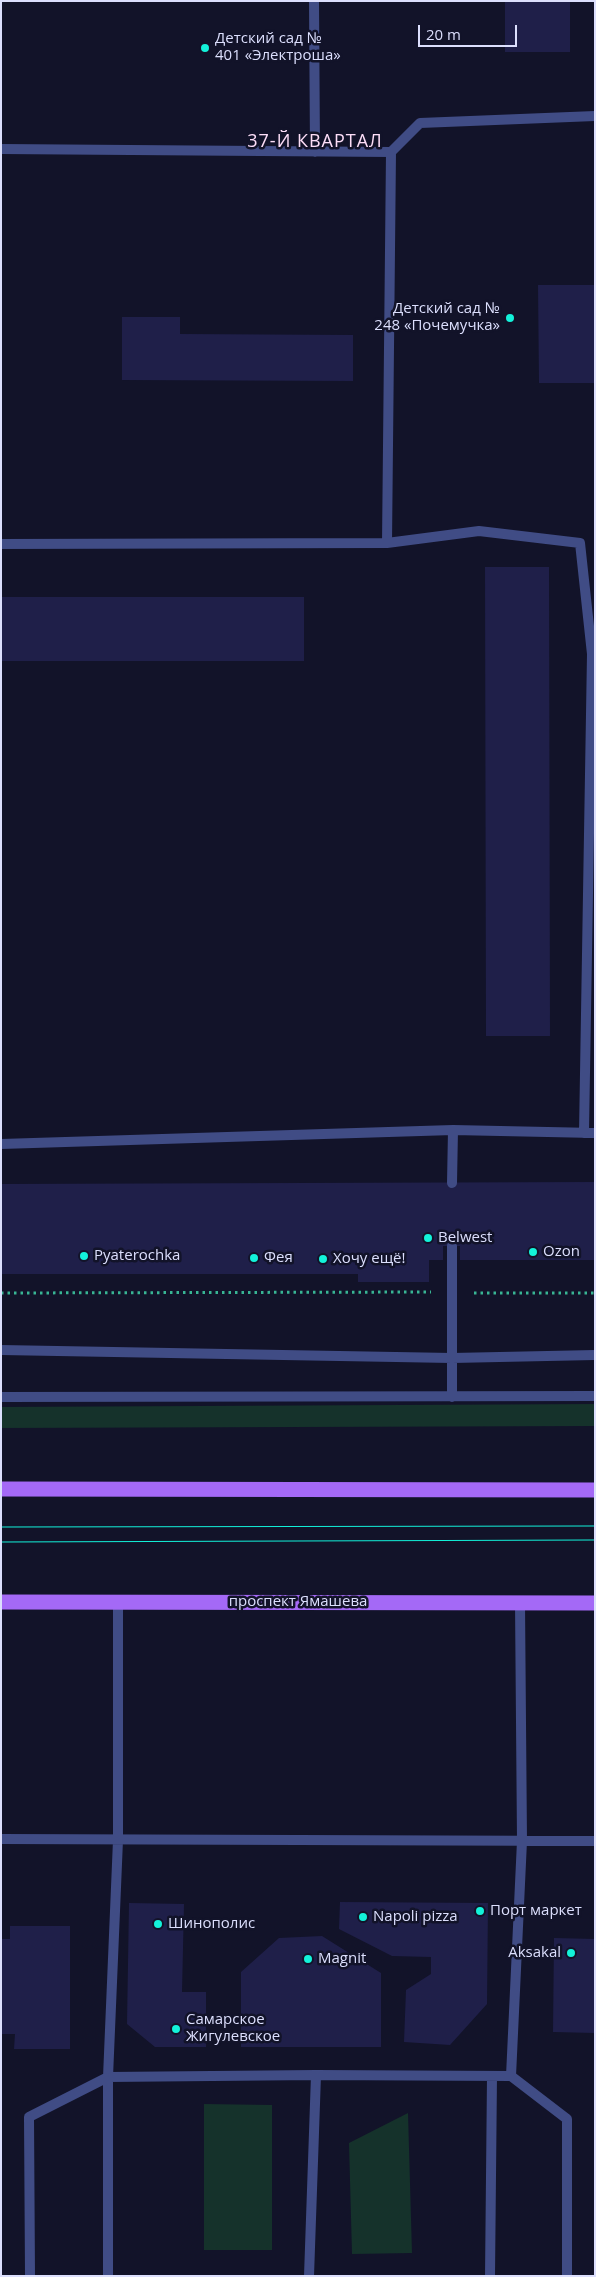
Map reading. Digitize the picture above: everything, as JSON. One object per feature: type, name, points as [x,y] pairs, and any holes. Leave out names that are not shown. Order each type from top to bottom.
[{"type":"main road","points":[[1,1489],[595,1490]]},
{"type":"main road","name":"проспект Ямашева","points":[[1,1602],[595,1603]]},
{"type":"lane","points":[[314,1],[315,152]]},
{"type":"lane","points":[[387,543],[391,152],[420,123],[595,116]]},
{"type":"lane","points":[[1,149],[391,152]]},
{"type":"lane","points":[[1,544],[387,543],[479,531],[580,542],[593,655],[584,1133]]},
{"type":"lane","points":[[452,1183],[453,1130]]},
{"type":"lane","points":[[1,1144],[453,1130],[595,1133]]},
{"type":"lane","points":[[452,1246],[452,1396]]},
{"type":"lane","points":[[1,1350],[452,1358],[595,1355]]},
{"type":"lane","points":[[1,1396],[595,1396]]},
{"type":"lane","points":[[108,2276],[108,2077],[118,1840],[118,1601]]},
{"type":"lane","points":[[511,2076],[522,1841],[520,1603]]},
{"type":"lane","points":[[1,1839],[595,1841]]},
{"type":"lane","points":[[310,2276],[316,2075]]},
{"type":"lane","points":[[30,2276],[29,2117],[108,2077],[316,2075],[511,2076],[568,2120],[567,2276]]},
{"type":"lane","points":[[490,2276],[492,2076]]},
{"type":"path","points":[[1,1293],[595,1293]]},
{"type":"green space","points":[[595,1404],[595,1426],[1,1428],[1,1407]]},
{"type":"green space","points":[[204,2104],[272,2105],[272,2250],[204,2250]]},
{"type":"green space","points":[[408,2113],[412,2253],[352,2254],[349,2143]]},
{"type":"building","points":[[505,1],[570,1],[570,52],[505,52]]},
{"type":"building","points":[[538,285],[595,285],[595,383],[539,383]]},
{"type":"building","points":[[122,317],[180,317],[180,334],[353,335],[353,381],[122,380]]},
{"type":"building","points":[[485,567],[549,567],[550,1036],[486,1036]]},
{"type":"building","points":[[1,597],[304,597],[304,661],[1,661]]},
{"type":"building","points":[[595,1182],[595,1260],[460,1260],[460,1246],[443,1246],[443,1260],[429,1260],[429,1282],[358,1282],[358,1274],[1,1274],[1,1184]]},
{"type":"building","points":[[340,1902],[488,1903],[487,2004],[450,2045],[404,2042],[406,1990],[431,1974],[431,1957],[392,1956],[339,1929]]},
{"type":"building","points":[[129,1903],[184,1904],[182,1992],[206,1992],[206,2047],[155,2047],[127,2024]]},
{"type":"building","points":[[10,1926],[70,1926],[70,2049],[14,2049],[15,2034],[1,2034],[1,1939],[10,1939]]},
{"type":"building","points":[[322,1936],[381,1973],[381,2047],[241,2047],[241,1972],[279,1938]]},
{"type":"building","points":[[554,1938],[595,1939],[595,2033],[553,2032]]},
{"type":"tram line","points":[[1,1527],[595,1526]]},
{"type":"tram line","points":[[1,1542],[595,1540]]},
{"type":"place","name":"Детский сад № 401 «Электроша»","points":[[205,48]]},
{"type":"place","name":"Детский сад № 248 «Почемучка»","points":[[510,318]]},
{"type":"place","name":"Belwest","points":[[428,1238]]},
{"type":"place","name":"Ozon","points":[[533,1252]]},
{"type":"place","name":"Pyaterochka","points":[[84,1256]]},
{"type":"place","name":"Фея","points":[[254,1258]]},
{"type":"place","name":"Хочу ещё!","points":[[323,1259]]},
{"type":"place","name":"Порт маркет","points":[[480,1911]]},
{"type":"place","name":"Napoli pizza","points":[[363,1917]]},
{"type":"place","name":"Шинополис","points":[[158,1924]]},
{"type":"place","name":"Aksakal","points":[[571,1953]]},
{"type":"place","name":"Magnit","points":[[308,1959]]},
{"type":"place","name":"Самарское Жигулевское","points":[[176,2029]]},
{"type":"district","name":"37-Й КВАРТАЛ","points":[[315,142]]}]
